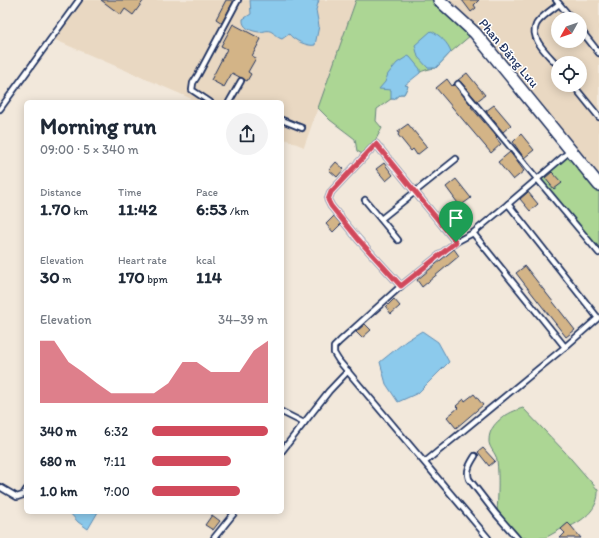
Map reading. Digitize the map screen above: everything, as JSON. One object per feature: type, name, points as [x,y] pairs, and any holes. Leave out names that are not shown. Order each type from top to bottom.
[{"type":"street","name":"Phan Đăng Lưu","points":[[439,0],[475,33],[599,185]]},
{"type":"lane","points":[[0,109],[80,0]]},
{"type":"lane","points":[[207,100],[192,90],[193,83],[238,0]]},
{"type":"lane","points":[[551,57],[537,40],[534,32],[536,23],[558,2],[566,12]]},
{"type":"lane","points":[[587,38],[599,53]]},
{"type":"lane","points":[[230,100],[240,81]]},
{"type":"lane","points":[[458,84],[599,253]]},
{"type":"lane","points":[[579,92],[599,117]]},
{"type":"lane","points":[[284,121],[302,128]]},
{"type":"lane","points":[[401,286],[358,239],[331,206],[328,200],[331,192],[376,144],[414,193],[456,242]]},
{"type":"lane","points":[[488,538],[348,371],[334,353],[334,347],[401,286],[456,242],[473,233],[571,150]]},
{"type":"lane","points":[[381,219],[456,159]]},
{"type":"lane","points":[[365,200],[398,240]]},
{"type":"lane","points":[[425,462],[598,318],[508,204]]},
{"type":"lane","points":[[473,233],[565,347]]},
{"type":"lane","points":[[284,448],[329,391],[348,371]]},
{"type":"lane","points":[[284,413],[304,422]]},
{"type":"lane","points":[[475,456],[468,467],[469,479],[517,538]]},
{"type":"lane","points":[[0,487],[17,497],[24,493]]},
{"type":"lane","points":[[214,538],[233,514]]},
{"type":"shaded area","points":[[82,0],[356,0],[304,147],[284,139],[284,100],[194,100],[53,39]]},
{"type":"shaded area","points":[[446,0],[599,0],[599,178]]},
{"type":"green space","points":[[356,0],[432,0],[471,35],[451,52],[436,68],[422,71],[414,75],[405,85],[408,86],[404,94],[400,94],[394,99],[391,99],[377,109],[376,121],[382,128],[374,143],[364,155],[357,151],[355,139],[330,120],[318,108]]},
{"type":"green space","points":[[569,154],[599,192],[599,250],[539,179]]},
{"type":"green space","points":[[523,408],[565,452],[598,490],[598,496],[594,507],[586,516],[571,526],[568,523],[561,529],[545,538],[519,538],[497,513],[498,467],[496,457],[489,443],[490,434],[492,428],[500,419],[511,412]]},
{"type":"water","points":[[250,0],[319,0],[316,10],[319,26],[315,45],[309,45],[301,42],[294,39],[289,34],[282,39],[270,31],[253,31],[246,27],[243,19],[251,14]]},
{"type":"water","points":[[431,31],[443,40],[451,52],[436,68],[428,68],[418,57],[415,45]]},
{"type":"water","points":[[408,56],[420,69],[420,73],[405,85],[408,86],[404,94],[400,94],[394,99],[391,99],[391,90],[379,89],[397,63]]},
{"type":"water","points":[[422,331],[438,342],[449,362],[418,393],[398,402],[386,384],[380,362],[406,341]]},
{"type":"water","points":[[71,514],[97,514],[88,529],[78,522]]},
{"type":"building","points":[[101,0],[144,0],[133,15],[125,9],[121,15]]},
{"type":"building","points":[[226,0],[234,0],[222,23],[216,19]]},
{"type":"building","points":[[462,0],[479,0],[474,5],[476,8],[471,12]]},
{"type":"building","points":[[233,24],[261,39],[252,56],[256,58],[248,72],[251,74],[247,81],[232,73],[224,87],[211,80],[227,49],[221,46]]},
{"type":"building","points":[[467,73],[485,95],[477,101],[458,80]]},
{"type":"building","points":[[447,79],[452,86],[454,84],[472,106],[471,107],[497,137],[496,138],[501,144],[491,153],[436,88]]},
{"type":"building","points":[[494,105],[511,125],[503,132],[486,111]]},
{"type":"building","points":[[408,124],[427,147],[417,155],[413,149],[411,151],[398,135],[398,131]]},
{"type":"building","points":[[521,134],[534,150],[524,158],[513,142]]},
{"type":"building","points":[[510,152],[524,171],[513,180],[498,162]]},
{"type":"building","points":[[336,162],[344,169],[337,177],[329,170]]},
{"type":"building","points":[[384,163],[393,175],[386,181],[376,169]]},
{"type":"building","points":[[552,172],[562,183],[554,189],[545,178]]},
{"type":"building","points":[[456,179],[471,198],[460,206],[446,187]]},
{"type":"building","points":[[528,192],[538,204],[530,211],[520,199]]},
{"type":"building","points":[[334,216],[341,224],[333,232],[326,224]]},
{"type":"building","points":[[454,249],[459,256],[422,287],[417,280]]},
{"type":"building","points":[[525,266],[575,330],[566,337],[516,273]]},
{"type":"building","points":[[394,299],[400,306],[391,314],[386,307]]},
{"type":"building","points":[[365,324],[371,330],[362,338],[356,332]]},
{"type":"building","points":[[474,394],[483,405],[456,428],[447,417],[458,408],[456,406],[464,399],[465,401]]},
{"type":"building","points":[[483,448],[495,461],[489,466],[478,452]]},
{"type":"building","points":[[212,515],[220,521],[213,530],[205,525]]},
{"type":"building","points":[[568,523],[581,538],[560,538],[565,533],[561,529]]},
{"type":"route","points":[[376,144],[414,193],[456,242],[401,286],[358,239],[331,206],[328,200],[331,192],[376,144]]}]
